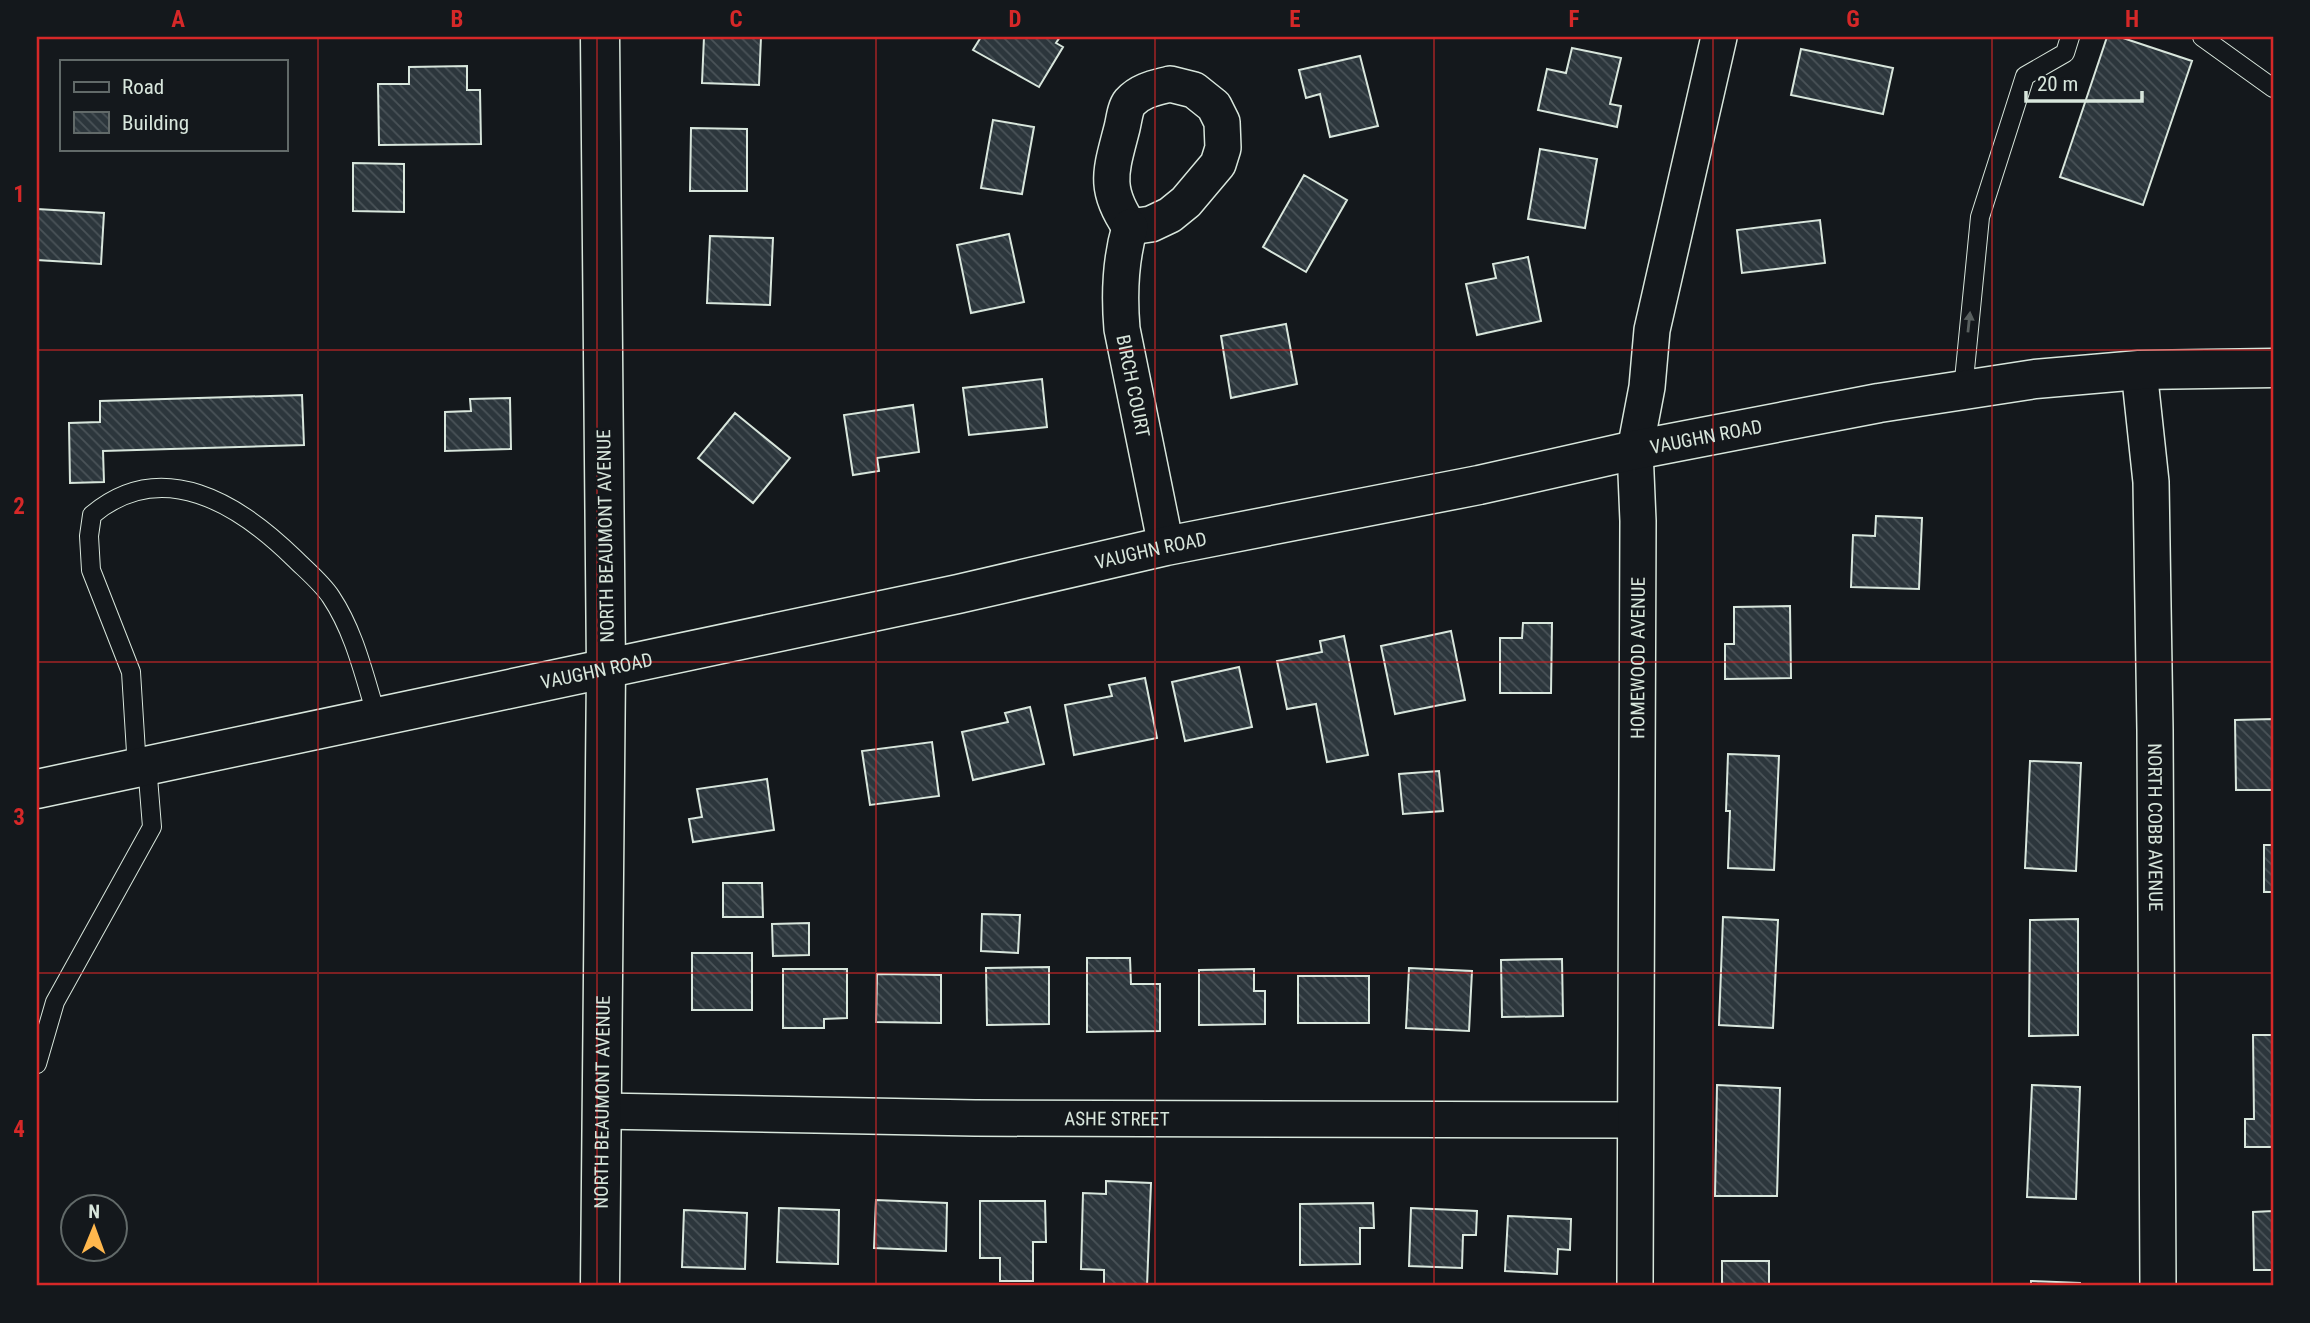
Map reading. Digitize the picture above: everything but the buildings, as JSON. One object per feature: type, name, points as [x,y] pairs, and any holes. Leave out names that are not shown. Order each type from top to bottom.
[{"type":"street","name":"NORTH BEAUMONT AVENUE","points":[[600,37],[606,669],[600,1286]]},
{"type":"street","name":"HOMEWOOD AVENUE","points":[[1635,1286],[1638,575],[1636,450],[1647,387],[1652,330],[1719,37]]},
{"type":"street","name":"BIRCH COURT","points":[[1130,227],[1125,245],[1119,296],[1122,329],[1166,545]]},
{"type":"street","name":"VAUGHN ROAD","points":[[37,789],[945,597],[1166,545],[1479,485],[1636,450],[1879,403],[2035,379],[2139,370],[2273,368]]},
{"type":"street","name":"NORTH COBB AVENUE","points":[[2139,370],[2151,495],[2158,1286]]},
{"type":"street","name":"ASHE STREET","points":[[601,1111],[975,1118],[1634,1120]]},
{"type":"lane","points":[[1963,390],[1980,217],[2025,76],[2066,53],[2070,37]]},
{"type":"lane","points":[[2202,37],[2273,88]]},
{"type":"lane","points":[[37,1064],[55,1002],[152,827],[131,672],[91,570],[89,536],[92,515],[108,502],[157,486],[180,489],[206,497],[236,511],[274,538],[330,595],[349,627],[377,717]]}]
